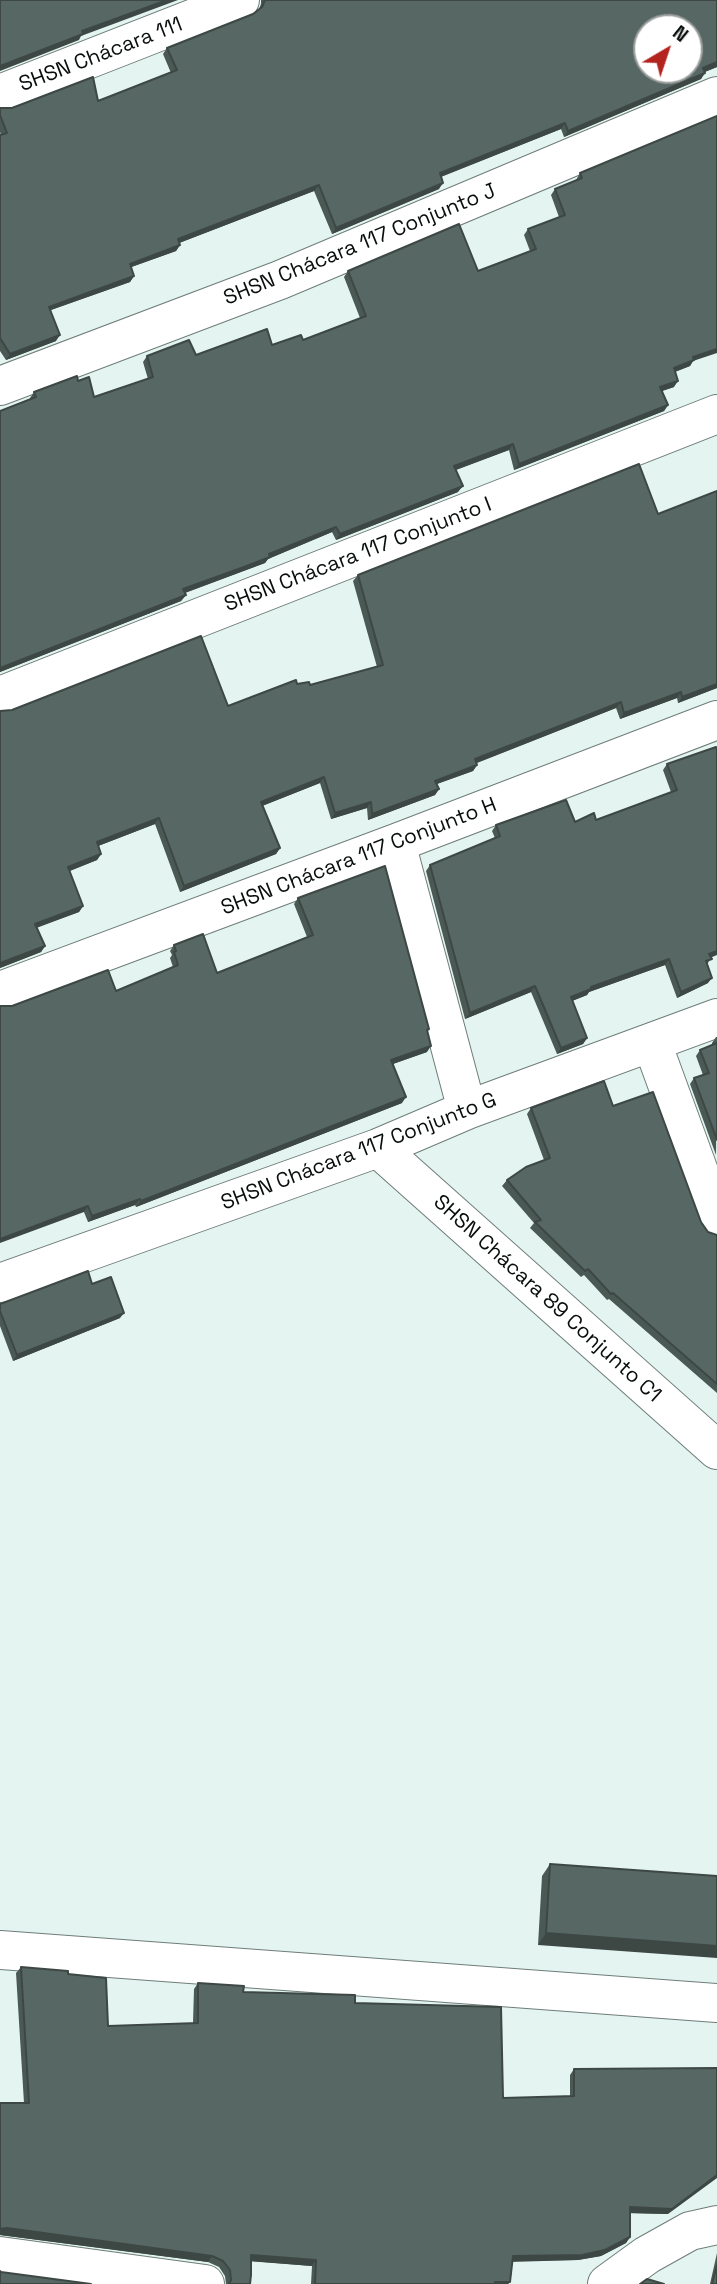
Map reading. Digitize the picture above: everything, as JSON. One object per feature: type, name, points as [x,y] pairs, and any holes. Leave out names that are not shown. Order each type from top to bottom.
[{"type":"street","name":"SHSN Chácara 111","points":[[0,94],[240,0]]},
{"type":"street","name":"SHSN Chácara 117 Conjunto J","points":[[0,386],[280,280],[717,96]]},
{"type":"street","name":"SHSN Chácara 117 Conjunto I","points":[[0,696],[717,414]]},
{"type":"street","name":"SHSN Chácara 117 Conjunto H","points":[[0,991],[717,720]]},
{"type":"street","points":[[396,843],[467,1110]]},
{"type":"street","name":"SHSN Chácara 117 Conjunto G","points":[[0,1283],[378,1148],[467,1110],[717,1018]]},
{"type":"street","points":[[652,1043],[717,1221]]},
{"type":"street","name":"SHSN Chácara 89 Conjunto C1","points":[[378,1148],[717,1450]]},
{"type":"street","points":[[0,1950],[717,2003]]},
{"type":"street","points":[[607,2284],[647,2255],[690,2231],[717,2225]]},
{"type":"street","points":[[0,2256],[205,2284]]},
{"type":"building","points":[[0,0],[167,0],[82,31],[83,34],[0,66]]},
{"type":"building","points":[[265,0],[717,0],[717,62],[703,68],[703,14],[633,14],[633,84],[679,84],[568,131],[565,123],[440,173],[443,183],[336,228],[319,185],[178,239],[180,245],[130,264],[134,276],[49,307],[60,335],[10,354],[0,338],[0,135],[7,133],[0,108],[12,108],[93,77],[98,101],[177,70],[167,48],[253,14],[262,7]]},
{"type":"building","points":[[717,116],[717,349],[693,357],[694,360],[674,368],[678,381],[660,387],[668,405],[519,464],[513,444],[454,466],[463,486],[340,534],[336,527],[269,554],[270,557],[183,589],[186,595],[0,668],[0,411],[36,397],[34,392],[77,376],[78,381],[89,377],[94,397],[153,377],[147,356],[189,340],[196,355],[267,329],[272,345],[301,335],[303,340],[366,316],[348,271],[459,224],[478,271],[536,249],[528,229],[565,215],[555,189],[582,178],[580,173]]},
{"type":"building","points":[[639,464],[658,514],[717,491],[717,684],[682,697],[681,692],[624,713],[621,702],[475,759],[477,765],[435,781],[439,789],[372,814],[371,802],[335,813],[324,777],[261,802],[280,848],[184,886],[159,818],[97,842],[101,854],[68,867],[83,906],[35,924],[45,946],[0,963],[0,711],[12,710],[201,636],[228,706],[296,680],[297,684],[309,682],[310,685],[383,665],[358,575]]},
{"type":"building","points":[[716,747],[717,951],[709,954],[712,959],[706,961],[712,978],[681,992],[669,959],[591,987],[571,997],[587,1038],[561,1048],[535,986],[470,1013],[430,865],[500,836],[496,825],[566,800],[575,822],[594,813],[596,820],[677,790],[667,764]]},
{"type":"building","points":[[385,866],[429,1029],[427,1030],[431,1046],[391,1060],[406,1097],[141,1201],[140,1199],[92,1216],[88,1206],[0,1239],[0,1006],[12,1006],[108,970],[116,991],[178,965],[174,945],[203,934],[217,973],[313,935],[298,898]]},
{"type":"building","points":[[717,1043],[717,1140],[694,1078],[709,1073],[700,1050]]},
{"type":"building","points":[[604,1081],[613,1106],[653,1092],[701,1222],[708,1232],[717,1235],[717,1384],[611,1294],[588,1269],[585,1271],[535,1222],[541,1220],[507,1180],[526,1167],[550,1158],[531,1108]]},
{"type":"building","points":[[88,1271],[92,1284],[111,1277],[124,1313],[17,1355],[0,1311],[0,1304]]},
{"type":"building","points":[[550,1864],[717,1876],[717,1946],[546,1933]]},
{"type":"building","points":[[21,1967],[106,1978],[108,2026],[198,2023],[198,1983],[244,1986],[243,1992],[355,1995],[355,2003],[501,2007],[503,2098],[574,2096],[574,2069],[717,2068],[717,2175],[672,2209],[630,2207],[630,2237],[605,2250],[582,2255],[513,2256],[510,2282],[495,2284],[315,2284],[316,2260],[251,2255],[250,2284],[229,2284],[230,2270],[223,2261],[212,2256],[0,2229],[0,2103],[29,2103]]},
{"type":"building","points":[[717,2265],[717,2284],[712,2284]]},
{"type":"building","points":[[1,2272],[91,2284],[0,2284]]},
{"type":"building","points":[[647,2279],[664,2284],[640,2284]]}]
